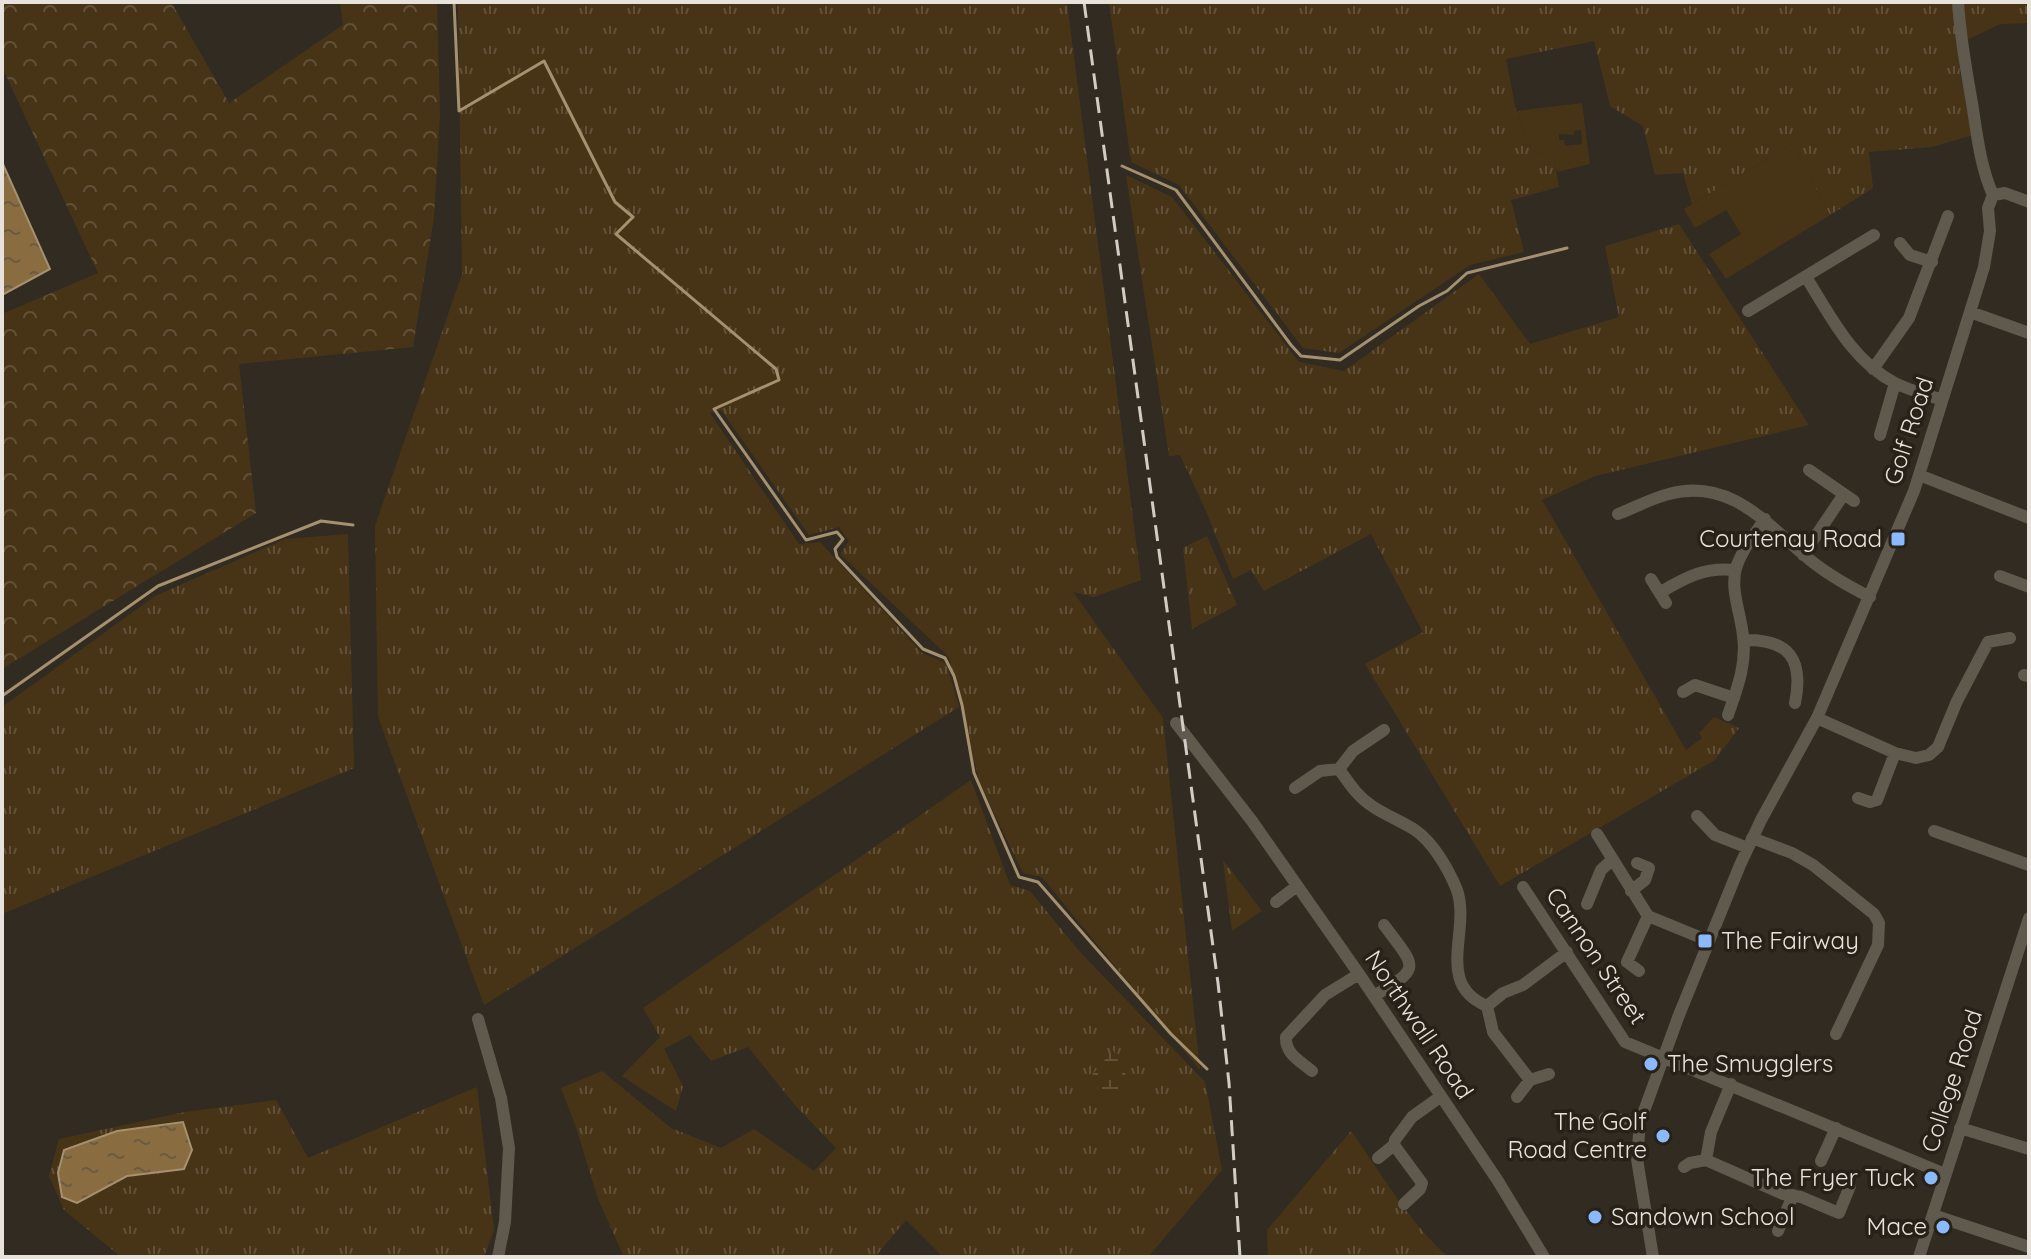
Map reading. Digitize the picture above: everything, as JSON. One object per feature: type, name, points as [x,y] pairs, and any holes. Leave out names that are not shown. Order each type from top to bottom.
[{"type":"street","name":"Golf Road","points":[[1653,1257],[1637,1159],[1640,1122],[1750,843],[1817,718],[1870,597],[1919,475],[1984,267],[1990,231],[1988,208],[1993,195],[1984,175],[1959,28],[1958,2]]},
{"type":"street","points":[[1993,195],[2005,193],[2029,202]]},
{"type":"street","points":[[1873,369],[1904,327],[1948,216]]},
{"type":"street","points":[[1748,311],[1806,277],[1857,236],[1874,235]]},
{"type":"street","points":[[1900,243],[1910,255],[1932,262]]},
{"type":"street","points":[[1806,277],[1855,353],[1895,383],[1942,400]]},
{"type":"street","points":[[1970,312],[2029,333]]},
{"type":"street","points":[[1878,426],[1895,383]]},
{"type":"street","points":[[1803,555],[1849,498],[1824,473],[1809,470]]},
{"type":"street","points":[[1919,475],[2029,518]]},
{"type":"street","points":[[1618,514],[1670,493],[1698,491],[1724,496],[1746,505],[1803,555],[1847,586],[1870,597]]},
{"type":"street","points":[[1728,715],[1741,677],[1744,640],[1734,589],[1735,570],[1742,553],[1765,519]]},
{"type":"street","points":[[1651,579],[1664,598],[1698,572],[1735,570]]},
{"type":"street","points":[[2000,576],[2014,588],[2029,587]]},
{"type":"street","points":[[1817,718],[1895,753],[1916,758],[1929,755],[1938,747],[1957,701],[1988,642],[2010,638]]},
{"type":"street","points":[[1744,640],[1764,640],[1781,646],[1792,656],[1798,667],[1792,688],[1795,703]]},
{"type":"street","points":[[1688,671],[1695,685],[1734,698]]},
{"type":"street","points":[[1683,692],[1695,685]]},
{"type":"street","name":"Northwall Road","points":[[1176,723],[1252,821],[1359,974],[1498,1181],[1544,1257]]},
{"type":"street","points":[[1304,786],[1320,771],[1339,769],[1374,731]]},
{"type":"street","points":[[1858,798],[1870,802],[1877,800],[1895,753]]},
{"type":"street","points":[[1339,769],[1356,793],[1370,805],[1415,822],[1431,845],[1457,890],[1460,910],[1456,961],[1459,977],[1467,994],[1487,1006]]},
{"type":"street","points":[[1252,821],[1264,813]]},
{"type":"street","points":[[1697,816],[1715,835],[1792,853],[1813,865],[1874,914],[1879,923],[1878,945],[1836,1034]]},
{"type":"street","points":[[1934,831],[2029,865]]},
{"type":"street","points":[[1597,834],[1648,916],[1709,941]]},
{"type":"street","points":[[1587,904],[1601,870],[1612,860]]},
{"type":"street","points":[[1631,891],[1645,880],[1649,868],[1637,863]]},
{"type":"street","points":[[1276,902],[1297,886]]},
{"type":"street","name":"Cannon Street","points":[[1523,887],[1625,1042],[1945,1174]]},
{"type":"street","points":[[1639,971],[1627,962],[1648,916]]},
{"type":"street","name":"College Road","points":[[1919,1257],[2029,918]]},
{"type":"street","points":[[1374,996],[1406,977],[1409,971],[1409,961],[1384,925]]},
{"type":"street","points":[[1395,940],[1407,931]]},
{"type":"street","points":[[1487,1006],[1503,993],[1523,985],[1567,952]]},
{"type":"street","points":[[1312,1071],[1290,1054],[1286,1037],[1325,995],[1359,974]]},
{"type":"street","points":[[1487,1006],[1493,1032],[1530,1080]]},
{"type":"street","points":[[478,1019],[501,1098],[509,1148],[505,1222],[498,1257]]},
{"type":"street","points":[[1517,1097],[1530,1080],[1549,1074]]},
{"type":"street","points":[[1706,1160],[1708,1139],[1731,1084]]},
{"type":"street","points":[[1378,1158],[1394,1145],[1412,1117],[1440,1097]]},
{"type":"street","points":[[1605,1118],[1640,1122]]},
{"type":"street","points":[[1821,1161],[1836,1128]]},
{"type":"street","points":[[1960,1128],[2029,1149]]},
{"type":"street","points":[[1394,1145],[1422,1183],[1404,1204]]},
{"type":"street","points":[[1684,1167],[1706,1160],[1783,1194],[1839,1213],[1850,1186]]},
{"type":"street","points":[[1778,1231],[1793,1195]]},
{"type":"street","points":[[1933,1215],[2029,1247]]},
{"type":"green space","points":[[2,2],[171,2],[229,103],[343,25],[340,2],[437,2],[440,114],[434,217],[413,347],[239,364],[256,513],[2,669],[2,314],[98,273],[2,67]]},
{"type":"green space","points":[[458,2],[1067,2],[1141,580],[1094,597],[1073,592],[1163,718],[1200,1070],[1042,877],[1023,873],[980,784],[949,657],[840,554],[849,541],[839,527],[809,535],[721,410],[710,413],[799,544],[820,542],[922,653],[946,663],[959,707],[484,1005],[378,717],[375,526],[462,274]]},
{"type":"green space","points":[[1109,2],[1955,2],[1960,74],[1973,135],[1932,147],[1869,152],[1873,188],[1830,215],[1792,144],[1692,204],[1683,173],[1655,175],[1643,126],[1610,106],[1594,41],[1506,59],[1516,111],[1532,149],[1554,159],[1559,187],[1511,200],[1524,252],[1470,265],[1339,353],[1303,348],[1179,185],[1131,162]]},
{"type":"green space","points":[[1962,2],[2029,2],[2029,23],[2000,24],[1969,39],[1965,35]]},
{"type":"green space","points":[[1582,103],[1590,164],[1557,172],[1554,159],[1532,149],[1516,111]],"holes":[[[1581,130],[1582,144],[1565,146],[1564,140],[1559,140],[1559,134],[1574,135],[1574,131]]]},
{"type":"green space","points":[[1792,144],[1830,215],[1726,279],[1709,254],[1741,234],[1726,210],[1695,228],[1684,209]]},
{"type":"green space","points":[[1126,175],[1172,197],[1299,362],[1344,371],[1479,274],[1530,344],[1619,317],[1605,246],[1679,224],[1809,425],[1595,476],[1542,500],[1686,750],[1702,738],[1699,733],[1714,717],[1739,728],[1715,760],[1500,886],[1365,664],[1423,632],[1371,534],[1264,591],[1251,570],[1233,579],[1180,455],[1169,456]]},
{"type":"green space","points":[[348,534],[354,768],[2,914],[2,707],[155,596],[285,539]]},
{"type":"green space","points":[[1207,536],[1237,605],[1192,629],[1183,548]]},
{"type":"green space","points":[[971,780],[1010,885],[1030,891],[1080,952],[1205,1082],[1222,1170],[1148,1257],[943,1257],[906,1220],[875,1257],[624,1257],[598,1199],[561,1088],[602,1071],[671,1128],[721,1148],[754,1129],[814,1171],[836,1148],[794,1104],[748,1047],[711,1061],[690,1035],[664,1049],[683,1086],[676,1111],[622,1076],[660,1037],[643,1008]]},
{"type":"green space","points":[[1223,860],[1262,911],[1232,931]]},
{"type":"green space","points":[[1113,1050],[1125,1072],[1129,1092],[1109,1105],[1086,1082]]},
{"type":"green space","points":[[477,1087],[494,1230],[484,1257],[121,1257],[64,1210],[49,1176],[59,1139],[185,1112],[276,1100],[308,1158]]},
{"type":"green space","points":[[1351,1131],[1408,1213],[1448,1257],[1268,1257],[1267,1230]]},
{"type":"water","points":[[2,162],[50,269],[2,295]]},
{"type":"water","points":[[183,1122],[192,1150],[184,1169],[127,1176],[77,1203],[62,1197],[58,1173],[64,1150],[117,1131]]},
{"type":"waterway","points":[[454,2],[459,111],[544,61],[615,202],[633,217],[616,234],[776,369],[779,380],[714,409],[806,540],[837,532],[843,539],[835,549],[837,557],[923,649],[945,658],[962,705],[974,773],[1019,877],[1038,882],[1171,1034],[1207,1069]]},
{"type":"waterway","points":[[1122,166],[1176,190],[1301,356],[1340,360],[1419,306],[1447,291],[1467,273],[1567,248]]},
{"type":"waterway","points":[[2,696],[158,586],[321,521],[353,525]]},
{"type":"railway","points":[[1084,2],[1218,983],[1229,1083],[1240,1257]]},
{"type":"place","name":"Courtenay Road","points":[[1898,539]]},
{"type":"place","name":"The Fairway","points":[[1705,941]]},
{"type":"place","name":"The Smugglers","points":[[1651,1064]]},
{"type":"place","name":"The Golf Road Centre","points":[[1663,1136]]},
{"type":"place","name":"The Fryer Tuck","points":[[1931,1178]]},
{"type":"place","name":"Sandown School","points":[[1595,1217]]},
{"type":"place","name":"Mace","points":[[1943,1227]]}]
